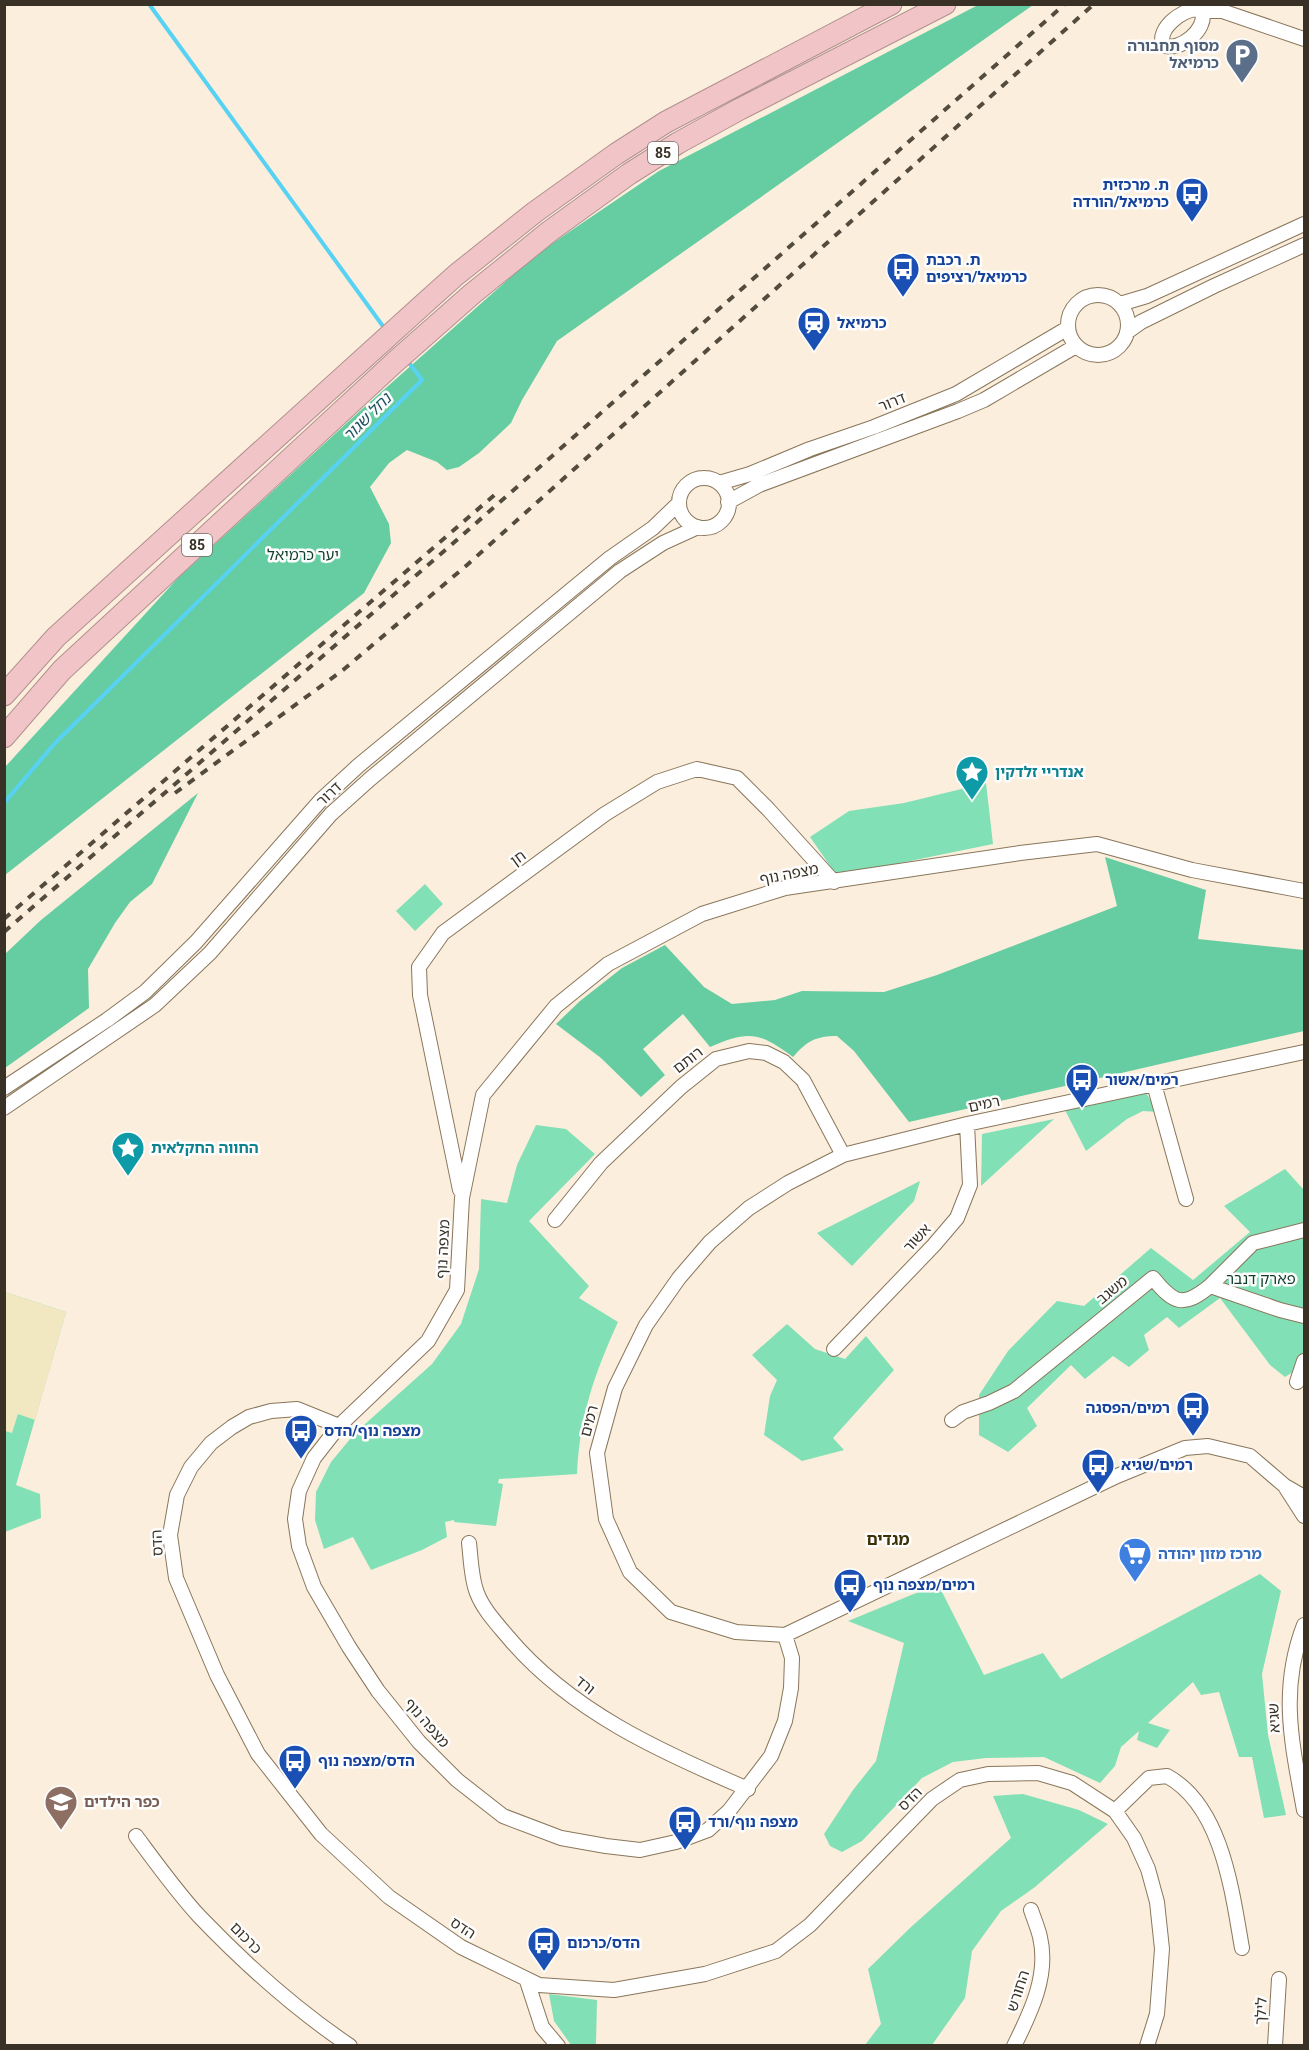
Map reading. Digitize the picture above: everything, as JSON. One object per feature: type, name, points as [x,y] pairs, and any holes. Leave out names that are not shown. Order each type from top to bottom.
[{"type":"highway","points":[[854,23],[873,4]]},
{"type":"highway","name":"85","points":[[4,695],[56,637],[456,275],[500,239],[616,154],[666,122],[891,4]]},
{"type":"highway","name":"85","points":[[4,736],[62,669],[403,354],[550,231],[678,142],[945,4]]},
{"type":"street","points":[[1203,14],[1209,11],[1222,11],[1305,39]]},
{"type":"street","points":[[1120,304],[1147,296],[1305,224]]},
{"type":"street","points":[[1127,332],[1141,322],[1305,244]]},
{"type":"street","points":[[1209,269],[1214,286]]},
{"type":"street","points":[[1099,295],[1110,297],[1120,304],[1126,314],[1128,326],[1119,347],[1109,354],[1097,356],[1086,353],[1076,346],[1068,328],[1070,313],[1077,303],[1087,297],[1099,295]]},
{"type":"street","name":"דרור","points":[[718,483],[750,474],[956,394],[1068,328]]},
{"type":"street","points":[[728,502],[759,485],[984,400],[1076,346]]},
{"type":"street","points":[[698,478],[706,478],[718,483],[726,490],[728,502],[726,514],[721,521],[706,528],[690,524],[684,518],[679,503],[680,495],[690,482],[698,478]]},
{"type":"street","name":"דרור","points":[[4,1088],[145,992],[196,942],[327,794],[610,558],[653,528],[679,503]]},
{"type":"street","name":"דרור","points":[[4,1108],[155,1005],[210,953],[332,813],[370,779],[620,571],[663,543],[698,527]]},
{"type":"street","name":"חן","points":[[462,1198],[420,995],[419,967],[443,933],[605,814],[657,782],[697,769],[737,778],[834,882]]},
{"type":"street","name":"מצפה נוף","points":[[785,1635],[792,1658],[791,1688],[785,1721],[771,1756],[748,1789],[708,1830],[676,1842],[640,1850],[561,1838],[503,1816],[457,1780],[419,1742],[372,1683],[314,1587],[299,1546],[295,1519],[299,1491],[314,1458],[339,1426],[428,1341],[457,1290],[462,1198],[483,1095],[555,1006],[608,964],[702,914],[785,888],[1020,852],[1097,844],[1192,870],[1305,891]]},
{"type":"street","name":"רותם","points":[[555,1220],[601,1163],[681,1087],[716,1059],[749,1050],[766,1053],[784,1062],[803,1080],[843,1155]]},
{"type":"street","name":"רמים","points":[[1305,1052],[967,1124],[843,1155],[788,1183],[749,1208],[710,1242],[679,1278],[646,1325],[615,1388],[597,1453],[606,1519],[630,1572],[671,1612],[736,1632],[785,1635],[1117,1476],[1185,1448],[1208,1446],[1250,1456],[1285,1486],[1305,1497]]},
{"type":"street","points":[[1154,1084],[1186,1199]]},
{"type":"street","name":"אשור","points":[[834,1350],[957,1218],[970,1185],[967,1124]]},
{"type":"street","points":[[1305,1230],[1253,1243],[1210,1286],[1280,1310],[1305,1316]]},
{"type":"street","name":"משגב","points":[[952,1420],[963,1412],[1014,1391],[1153,1278],[1167,1296],[1175,1300],[1197,1297],[1210,1286]]},
{"type":"street","points":[[1297,1382],[1305,1361]]},
{"type":"street","name":"הדס","points":[[339,1426],[297,1409],[271,1411],[249,1417],[211,1443],[191,1467],[177,1496],[170,1535],[176,1578],[217,1675],[258,1754],[321,1834],[389,1897],[461,1947],[539,1985],[614,1990],[705,1974],[776,1951],[810,1925],[932,1799],[960,1780],[988,1774],[1038,1773],[1072,1783],[1115,1811],[1134,1838],[1148,1869],[1157,1902],[1162,1949],[1157,2014],[1147,2046]]},
{"type":"street","name":"רמים","points":[[1285,1486],[1305,1516]]},
{"type":"street","name":"ורד","points":[[469,1543],[477,1592],[495,1623],[524,1656],[585,1707],[680,1760],[748,1789]]},
{"type":"street","name":"שגיא","points":[[1305,1625],[1298,1643],[1290,1679],[1289,1723],[1305,1810]]},
{"type":"street","points":[[1115,1811],[1149,1778],[1167,1776],[1185,1788],[1205,1813],[1225,1863],[1242,1948]]},
{"type":"street","name":"כרכום","points":[[136,1836],[198,1914],[255,1971],[324,2028],[350,2046]]},
{"type":"street","name":"החורש","points":[[1014,2046],[1038,1992],[1043,1966],[1040,1938],[1031,1910]]},
{"type":"street","name":"לילך","points":[[1275,2046],[1279,1979]]},
{"type":"street","points":[[527,1981],[542,2027],[558,2046]]},
{"type":"green space","name":"יער כרמיאל","points":[[978,5],[1033,5],[557,341],[511,423],[479,453],[459,467],[447,470],[437,462],[407,450],[389,463],[370,487],[389,524],[391,543],[364,593],[5,875],[5,767],[178,578],[361,410],[538,253],[659,171]]},
{"type":"green space","points":[[986,783],[993,844],[837,876],[810,837],[849,811],[904,803]]},
{"type":"green space","points":[[198,793],[152,884],[130,902],[88,969],[89,1008],[5,1068],[5,954],[41,920]]},
{"type":"green space","points":[[1105,857],[1206,890],[1198,939],[1304,950],[1304,1031],[909,1122],[854,1051],[837,1036],[812,1040],[793,1057],[771,1042],[753,1036],[735,1038],[710,1047],[683,1014],[643,1049],[665,1075],[641,1097],[601,1058],[556,1024],[580,1001],[622,968],[665,945],[704,987],[732,1004],[775,1000],[802,991],[884,992],[937,975],[1117,906]]},
{"type":"green space","points":[[425,884],[443,904],[415,931],[396,911]]},
{"type":"green space","points":[[1146,1093],[1158,1112],[1143,1111],[1127,1119],[1086,1151],[1065,1110]]},
{"type":"green space","points":[[1054,1119],[981,1186],[982,1134]]},
{"type":"green space","points":[[536,1125],[566,1129],[595,1154],[529,1221],[589,1286],[579,1298],[618,1322],[602,1360],[585,1414],[577,1474],[499,1479],[498,1483],[503,1484],[496,1526],[454,1522],[454,1520],[445,1522],[447,1537],[422,1550],[371,1570],[353,1537],[324,1549],[315,1520],[316,1492],[331,1462],[355,1433],[432,1364],[461,1324],[479,1269],[481,1199],[507,1203],[517,1165]]},
{"type":"green space","name":"פארק דנבר","points":[[1285,1169],[1304,1190],[1304,1365],[1285,1377],[1270,1365],[1220,1298],[1179,1328],[1167,1317],[1144,1335],[1149,1350],[1129,1367],[1113,1356],[1085,1379],[1071,1365],[1027,1408],[1037,1426],[1008,1452],[979,1435],[979,1395],[1008,1351],[1057,1301],[1084,1306],[1151,1248],[1193,1280],[1250,1232],[1224,1206]]},
{"type":"green space","points":[[920,1181],[914,1201],[852,1266],[817,1233]]},
{"type":"green space","points":[[5,1292],[66,1312],[16,1485],[40,1494],[41,1518],[5,1532]]},
{"type":"green space","points":[[787,1324],[815,1349],[845,1359],[866,1336],[894,1370],[833,1438],[844,1450],[802,1461],[764,1435],[770,1396],[777,1380],[752,1355]]},
{"type":"green space","points":[[1260,1574],[1281,1591],[1262,1674],[1268,1735],[1286,1815],[1264,1818],[1252,1757],[1239,1757],[1219,1692],[1201,1695],[1193,1682],[1148,1723],[1170,1730],[1157,1748],[1137,1740],[1139,1731],[1121,1747],[1115,1766],[1100,1783],[1044,1757],[986,1758],[953,1762],[922,1778],[862,1841],[842,1852],[830,1846],[824,1834],[853,1790],[876,1761],[904,1643],[848,1621],[938,1584],[984,1675],[1043,1653],[1061,1679]]},
{"type":"green space","points":[[1023,1794],[1079,1810],[1108,1824],[1035,1887],[1001,1911],[972,1951],[965,1998],[932,2045],[865,2045],[881,2024],[868,1969],[911,1927],[1011,1838],[993,1796]]},
{"type":"green space","points":[[549,1994],[597,2000],[596,2045],[571,2045],[554,2021]]},
{"type":"sand","points":[[5,1292],[66,1312],[35,1420],[18,1414],[12,1433],[5,1431]]},
{"type":"waterway","name":"נחל שגור","points":[[149,4],[385,329]]},
{"type":"waterway","name":"נחל שגור","points":[[4,803],[55,743],[422,380],[407,360]]},
{"type":"railway","points":[[4,932],[450,546],[1065,4]]},
{"type":"railway","points":[[175,793],[343,670],[467,565],[1094,4]]},
{"type":"railway","points":[[4,919],[499,491]]},
{"type":"place","name":"מסוף תחבורה כרמיאל","points":[[1242,84]]},
{"type":"place","name":"ת. מרכזית כרמיאל/הורדה","points":[[1192,223]]},
{"type":"place","name":"ת. רכבת כרמיאל/רציפים","points":[[903,298]]},
{"type":"place","name":"כרמיאל","points":[[814,352]]},
{"type":"place","name":"אנדריי זלדקין","points":[[972,801]]},
{"type":"place","name":"רמים/אשור","points":[[1082,1109]]},
{"type":"place","name":"החווה החקלאית","points":[[128,1177]]},
{"type":"place","name":"רמים/הפסגה","points":[[1193,1437]]},
{"type":"place","name":"מצפה נוף/הדס","points":[[301,1460]]},
{"type":"place","name":"רמים/שגיא","points":[[1098,1494]]},
{"type":"place","name":"מרכז מזון יהודה","points":[[1135,1583]]},
{"type":"place","name":"רמים/מצפה נוף","points":[[850,1614]]},
{"type":"place","name":"הדס/מצפה נוף","points":[[295,1790]]},
{"type":"place","name":"כפר הילדים","points":[[61,1831]]},
{"type":"place","name":"מצפה נוף/ורד","points":[[685,1851]]},
{"type":"place","name":"הדס/כרכום","points":[[544,1972]]},
{"type":"district","name":"מגדים","points":[[888,1539]]}]
